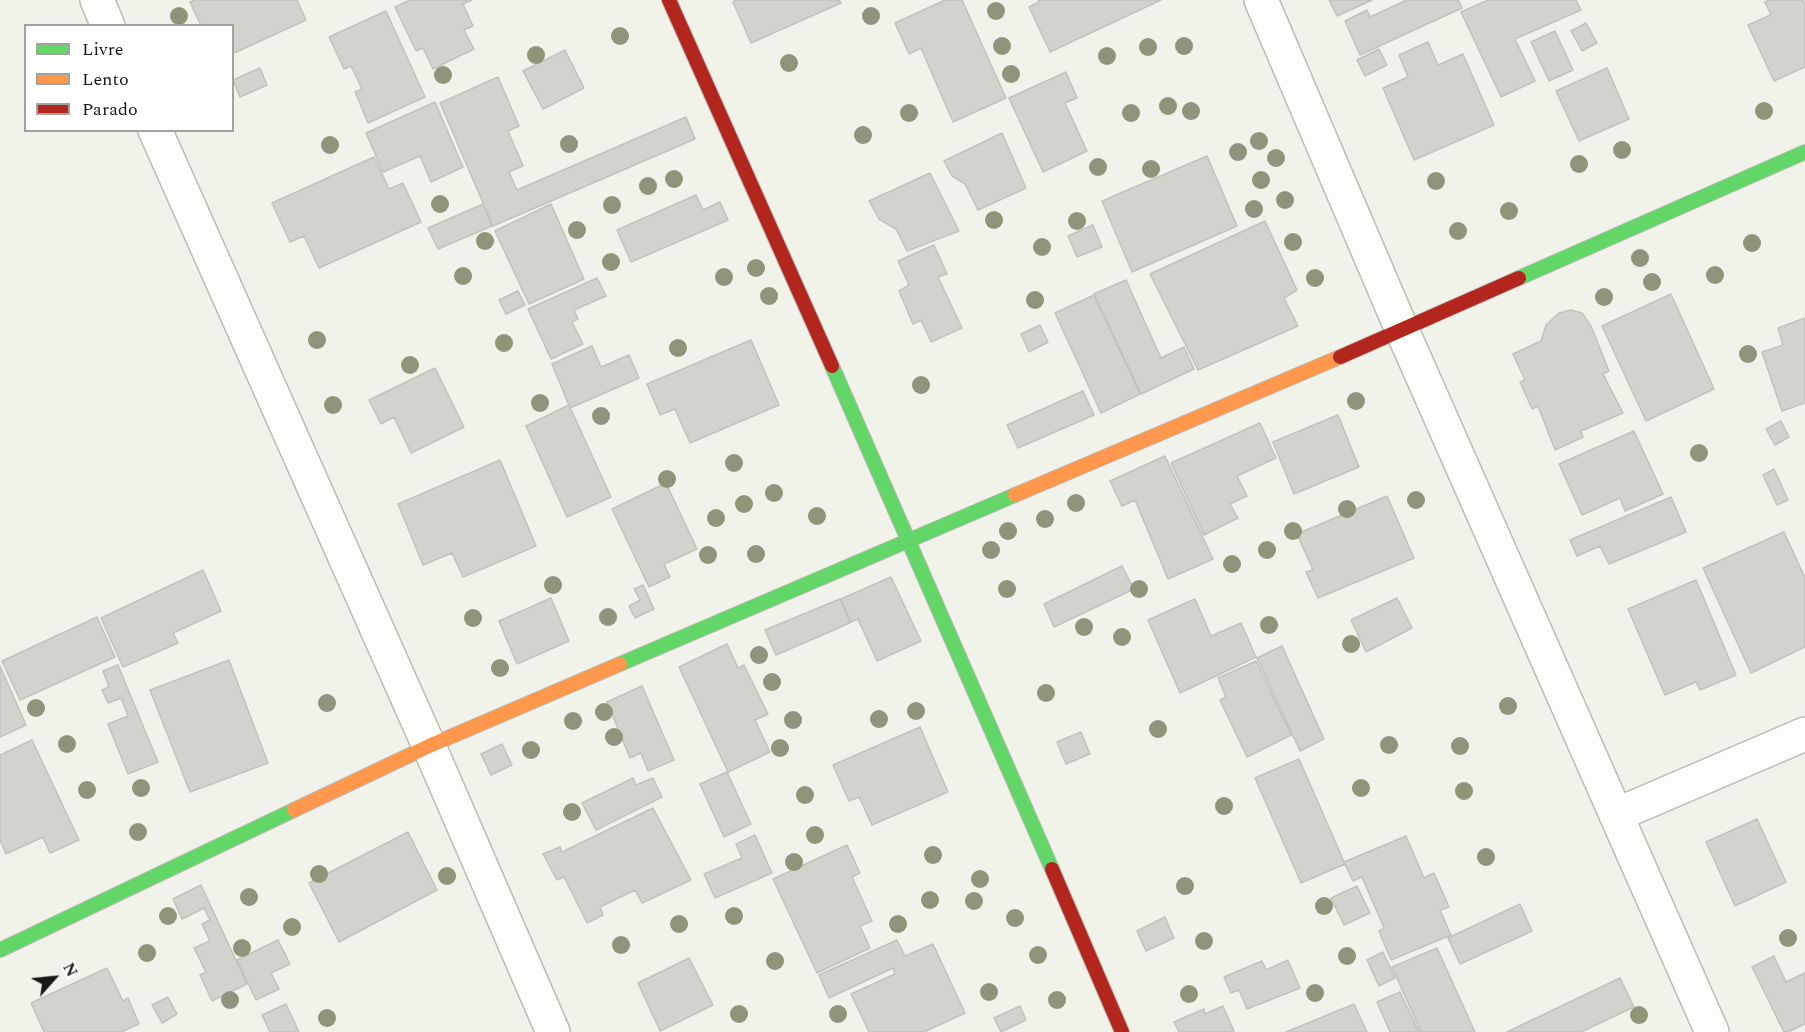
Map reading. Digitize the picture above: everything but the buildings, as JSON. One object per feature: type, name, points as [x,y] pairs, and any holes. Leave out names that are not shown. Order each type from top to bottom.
[{"type":"street","points":[[97,0],[107,24]]},
{"type":"street","points":[[669,0],[909,539],[1122,1032]]},
{"type":"street","points":[[1261,0],[1402,330],[1712,1032]]},
{"type":"street","points":[[156,132],[429,746],[553,1032]]},
{"type":"street","points":[[0,950],[429,746],[1402,330],[1805,152]]},
{"type":"street","points":[[1616,815],[1805,734]]},
{"type":"traffic: fast","points":[[1519,278],[1805,152]]},
{"type":"traffic: fast","points":[[832,366],[1052,869]]},
{"type":"traffic: fast","points":[[620,664],[1015,495]]},
{"type":"traffic: fast","points":[[0,950],[294,810]]},
{"type":"traffic: slow","points":[[1015,495],[1340,357]]},
{"type":"traffic: slow","points":[[294,810],[429,746],[620,664]]},
{"type":"traffic: jam","points":[[669,0],[832,366]]},
{"type":"traffic: jam","points":[[1340,357],[1519,278]]},
{"type":"traffic: jam","points":[[1052,869],[1122,1032]]}]
